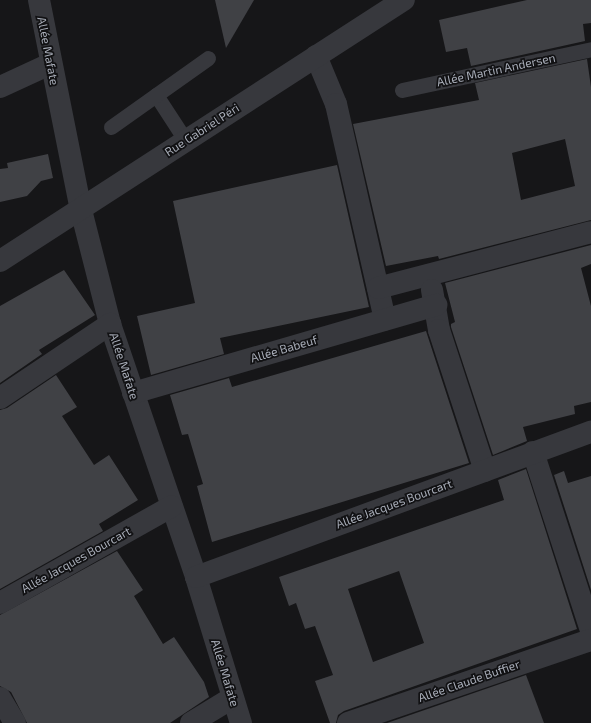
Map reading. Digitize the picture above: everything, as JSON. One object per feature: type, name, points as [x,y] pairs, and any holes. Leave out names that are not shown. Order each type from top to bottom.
[{"type":"street","name":"Allée Mafate","points":[[39,0],[50,64],[81,210],[110,324],[196,576],[232,698],[241,723]]},
{"type":"street","name":"Rue Gabriel Péri","points":[[0,261],[404,0]]},
{"type":"street","points":[[316,56],[336,104],[385,320]]},
{"type":"street","points":[[0,87],[50,64]]},
{"type":"street","points":[[378,288],[591,232]]},
{"type":"street","points":[[429,275],[440,330],[485,471]]},
{"type":"street","name":"Allée Babeuf","points":[[133,393],[436,305]]},
{"type":"street","points":[[0,398],[110,324]]},
{"type":"street","name":"Allée Jacques Bourcart","points":[[196,576],[591,432]]},
{"type":"street","points":[[533,452],[591,630]]},
{"type":"street","name":"Allée Jacques Bourcart","points":[[0,603],[172,506]]},
{"type":"street","name":"Allée Claude Buffier","points":[[348,723],[591,640]]},
{"type":"street","points":[[0,698],[15,723]]},
{"type":"street","points":[[191,723],[232,698]]},
{"type":"lane","name":"Allée Martin Andersen","points":[[402,90],[591,49]]},
{"type":"lane","points":[[111,127],[208,58]]},
{"type":"lane","points":[[156,95],[186,141]]},
{"type":"building","points":[[215,0],[254,0],[226,48]]},
{"type":"building","points":[[527,0],[591,0],[591,23],[583,24],[585,41],[471,66],[467,48],[446,52],[439,20]]},
{"type":"building","points":[[587,59],[591,87],[591,220],[439,259],[438,256],[386,266],[353,124],[479,100],[475,83]],"holes":[[[565,139],[575,186],[521,200],[512,153]]]},
{"type":"building","points":[[48,154],[53,178],[41,181],[27,196],[0,202],[0,169],[8,168],[7,163]]},
{"type":"building","points":[[337,165],[369,307],[220,338],[224,354],[151,375],[137,316],[195,303],[173,201]]},
{"type":"building","points":[[591,245],[591,264],[581,268],[591,306],[591,402],[574,406],[575,414],[523,427],[527,441],[493,455],[451,327],[451,324],[455,322],[445,283]]},
{"type":"building","points":[[64,270],[95,315],[39,350],[42,354],[0,383],[0,306]]},
{"type":"building","points":[[426,331],[469,463],[212,542],[197,486],[203,484],[188,434],[182,435],[170,395],[229,378],[232,387]]},
{"type":"building","points":[[56,375],[77,407],[62,416],[94,465],[109,455],[138,500],[99,524],[103,531],[0,589],[0,410],[7,408]]},
{"type":"building","points":[[526,469],[577,629],[344,711],[338,715],[336,723],[330,723],[315,681],[333,675],[315,626],[305,629],[296,603],[289,606],[279,577],[504,500],[498,480]],"holes":[[[399,571],[424,643],[373,662],[348,589]]]},
{"type":"building","points":[[564,471],[568,483],[591,476],[591,590],[554,475]]},
{"type":"building","points":[[117,551],[143,590],[134,596],[163,644],[174,637],[204,682],[209,697],[170,723],[27,723],[11,692],[0,686],[0,615]]},
{"type":"building","points":[[526,675],[544,723],[387,723]]}]
